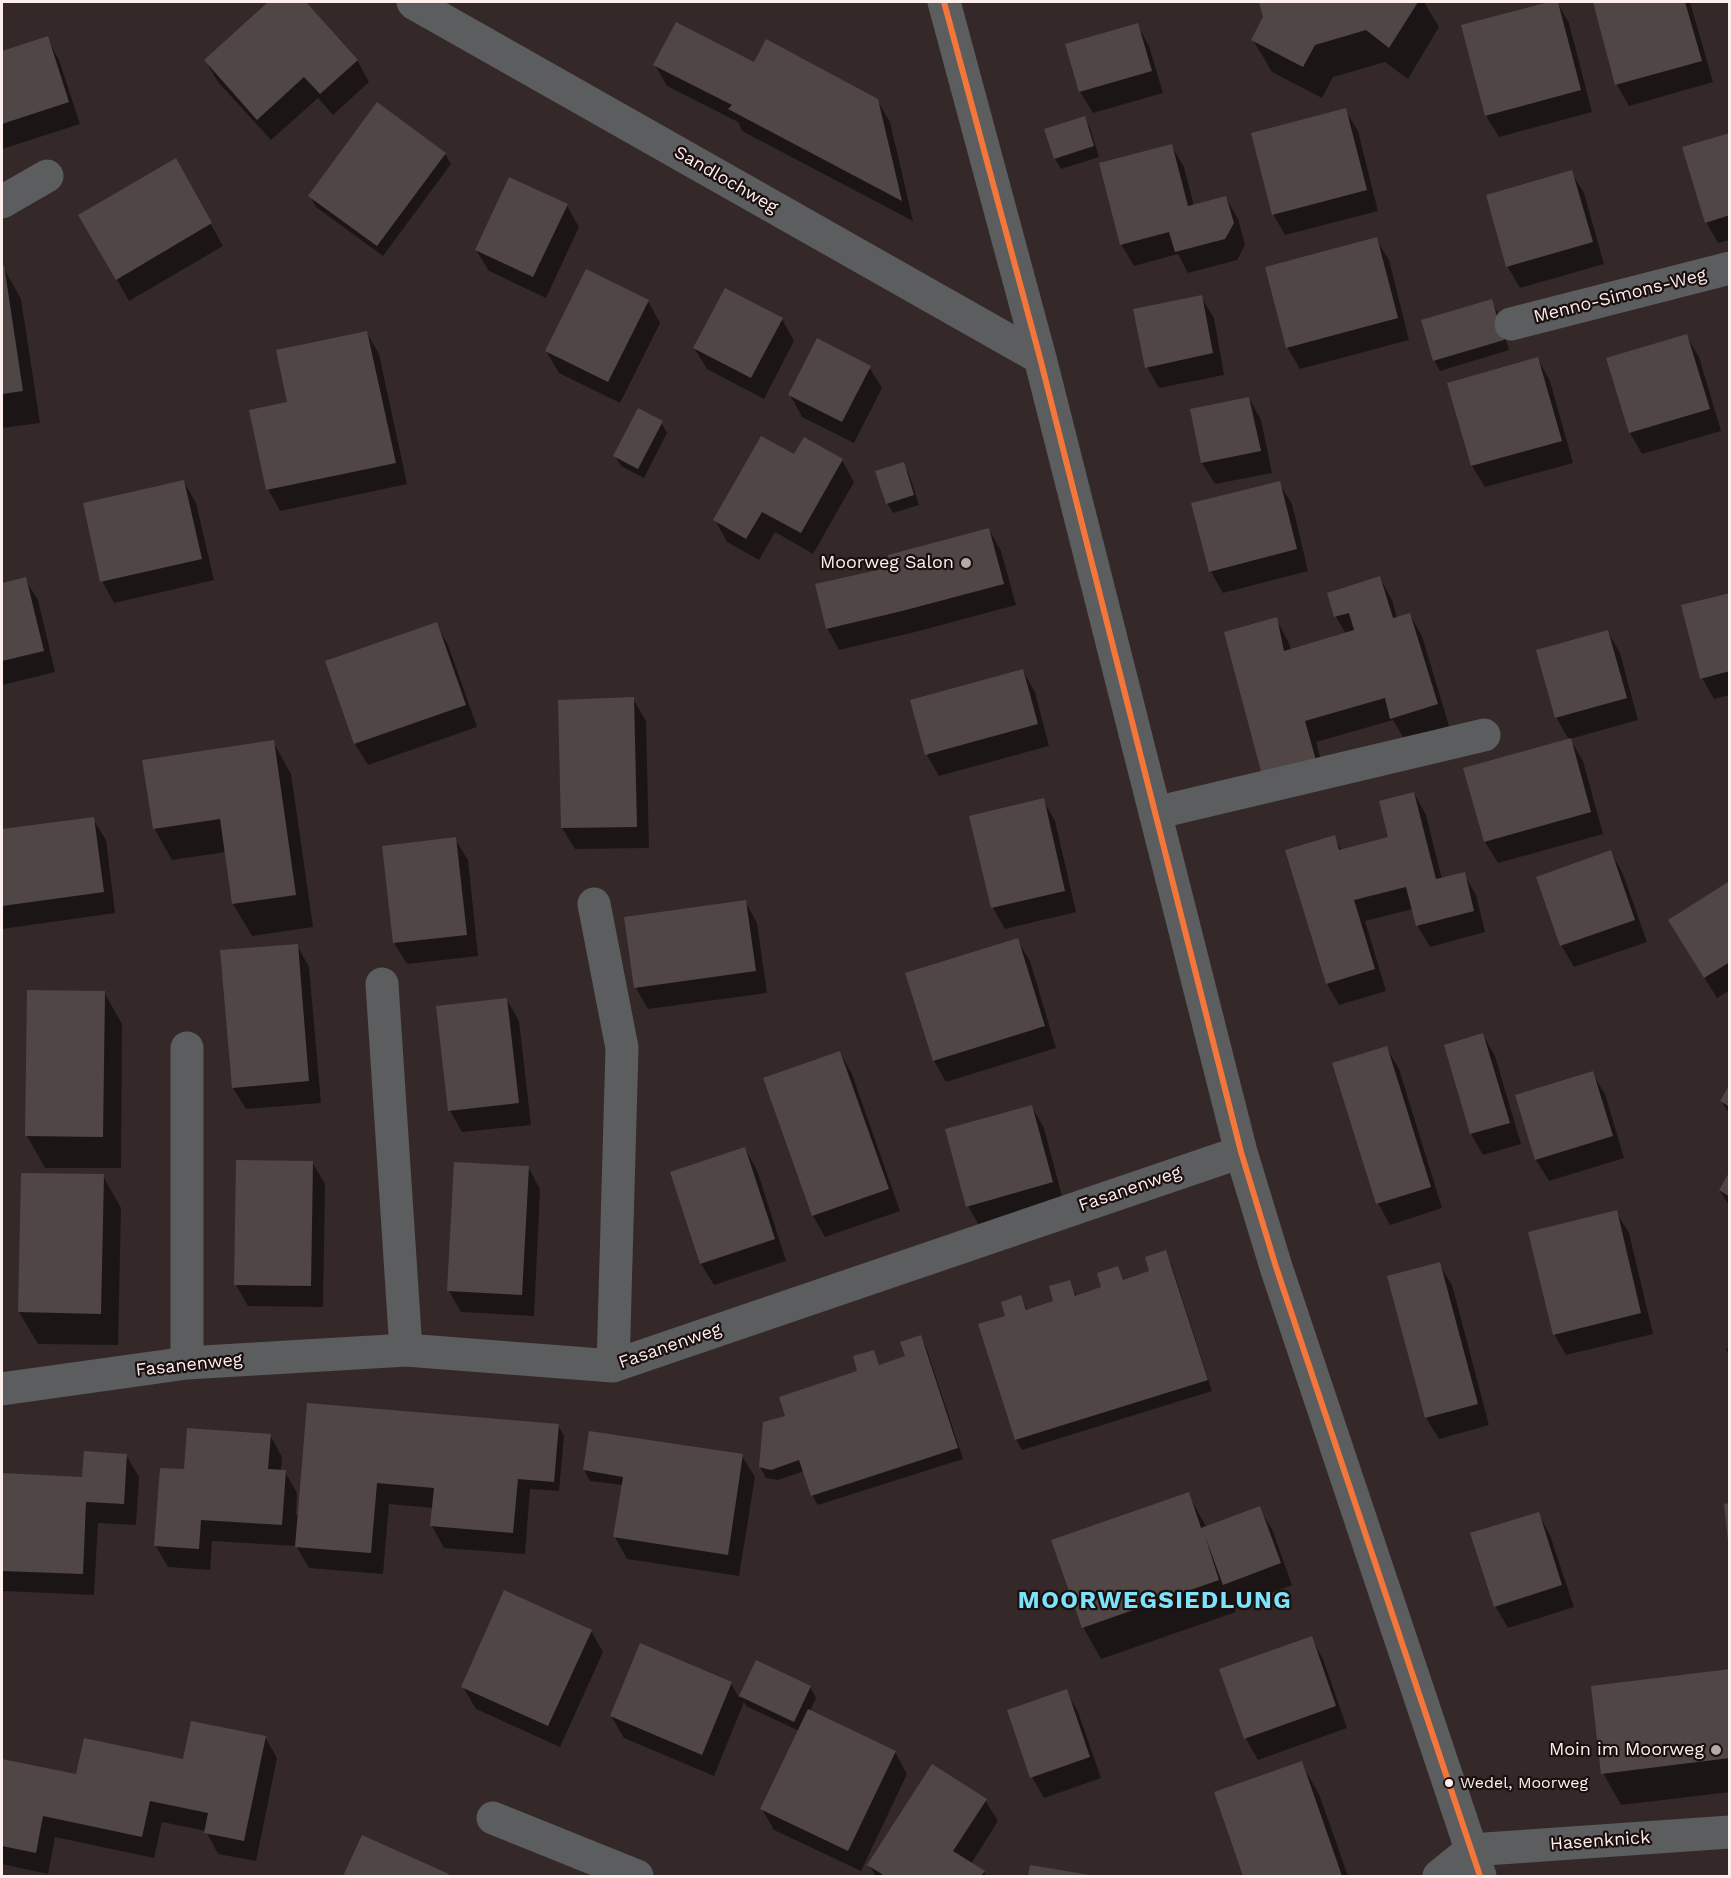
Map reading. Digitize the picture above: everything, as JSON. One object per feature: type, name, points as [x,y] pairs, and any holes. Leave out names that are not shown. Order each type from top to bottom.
[{"type":"street","name":"Sandlochweg","points":[[413,2],[1040,358]]},
{"type":"street","points":[[944,2],[1040,358],[1241,1152],[1276,1267],[1475,1863],[1439,1876]]},
{"type":"street","points":[[2,202],[47,176]]},
{"type":"street","name":"Menno-Simons-Weg","points":[[1511,324],[1730,268]]},
{"type":"street","points":[[1155,813],[1484,735]]},
{"type":"street","points":[[594,904],[622,1048],[613,1366]]},
{"type":"street","points":[[382,984],[406,1350]]},
{"type":"street","points":[[187,1048],[187,1363]]},
{"type":"street","name":"Fasanenweg","points":[[2,1389],[187,1363],[406,1350],[613,1366],[1241,1152]]},
{"type":"street","points":[[493,1818],[638,1876]]},
{"type":"street","name":"Hasenknick","points":[[1475,1863],[1730,1832]]},
{"type":"building","points":[[268,2],[306,2],[358,60],[320,94],[304,77],[257,120],[204,60]]},
{"type":"building","points":[[1259,2],[1418,2],[1389,48],[1366,30],[1315,45],[1303,67],[1251,40],[1263,17]]},
{"type":"building","points":[[1549,2],[1558,2],[1581,90],[1485,116],[1461,25]]},
{"type":"building","points":[[1593,2],[1685,2],[1702,61],[1615,85]]},
{"type":"building","points":[[676,22],[754,62],[766,39],[878,99],[902,201],[728,109],[732,105],[653,65]]},
{"type":"building","points":[[1138,23],[1152,71],[1079,92],[1065,44]]},
{"type":"building","points":[[48,36],[69,102],[2,124],[2,51]]},
{"type":"building","points":[[377,102],[446,153],[377,246],[308,196]]},
{"type":"building","points":[[1346,108],[1367,190],[1272,215],[1251,133]]},
{"type":"building","points":[[1085,116],[1094,146],[1054,159],[1044,129]]},
{"type":"building","points":[[1730,133],[1730,215],[1705,223],[1682,147]]},
{"type":"building","points":[[1172,144],[1188,206],[1226,196],[1234,223],[1225,239],[1175,252],[1169,232],[1120,245],[1099,163]]},
{"type":"building","points":[[176,158],[212,223],[116,280],[78,215]]},
{"type":"building","points":[[1572,170],[1593,242],[1506,267],[1486,195]]},
{"type":"building","points":[[509,177],[568,204],[533,277],[475,250]]},
{"type":"building","points":[[1377,237],[1398,318],[1286,348],[1265,267]]},
{"type":"building","points":[[4,265],[23,391],[2,394],[2,266]]},
{"type":"building","points":[[586,269],[649,300],[608,382],[545,351]]},
{"type":"building","points":[[725,288],[783,318],[751,378],[693,348]]},
{"type":"building","points":[[1202,295],[1213,353],[1145,368],[1133,309]]},
{"type":"building","points":[[1492,299],[1504,340],[1433,361],[1421,320]]},
{"type":"building","points":[[367,331],[396,463],[266,490],[249,410],[287,402],[276,350]]},
{"type":"building","points":[[1687,334],[1710,409],[1629,433],[1606,358]]},
{"type":"building","points":[[817,338],[871,366],[842,422],[788,395]]},
{"type":"building","points":[[1538,357],[1562,441],[1471,466],[1447,383]]},
{"type":"building","points":[[1249,397],[1261,451],[1201,463],[1190,409]]},
{"type":"building","points":[[638,408],[663,421],[638,469],[613,456]]},
{"type":"building","points":[[761,436],[794,454],[804,437],[843,459],[801,533],[762,512],[746,539],[713,520]]},
{"type":"building","points":[[904,462],[914,495],[886,504],[875,471]]},
{"type":"building","points":[[184,480],[202,559],[100,582],[83,503]]},
{"type":"building","points":[[1280,481],[1297,549],[1209,572],[1191,503]]},
{"type":"building","points":[[989,528],[1004,584],[826,629],[815,584],[891,567],[888,555]]},
{"type":"building","points":[[1380,576],[1393,618],[1410,613],[1438,704],[1390,719],[1385,698],[1305,721],[1317,764],[1263,779],[1224,632],[1277,617],[1284,651],[1354,630],[1349,613],[1334,617],[1327,593]]},
{"type":"building","points":[[26,577],[44,651],[2,661],[2,583]]},
{"type":"building","points":[[1730,593],[1730,671],[1700,679],[1681,605]]},
{"type":"building","points":[[437,622],[466,705],[354,744],[325,661]]},
{"type":"building","points":[[1608,630],[1627,698],[1555,718],[1536,650]]},
{"type":"building","points":[[1023,669],[1038,724],[925,755],[910,700]]},
{"type":"building","points":[[634,697],[637,827],[561,828],[558,700]]},
{"type":"building","points":[[1571,738],[1591,812],[1484,842],[1463,768]]},
{"type":"building","points":[[274,740],[296,895],[232,904],[220,819],[153,829],[142,760]]},
{"type":"building","points":[[1414,792],[1436,879],[1465,872],[1474,911],[1416,926],[1406,887],[1354,900],[1375,969],[1326,984],[1285,850],[1335,835],[1339,850],[1388,837],[1379,801]]},
{"type":"building","points":[[1044,798],[1065,891],[991,908],[969,816]]},
{"type":"building","points":[[94,817],[104,892],[2,906],[2,829]]},
{"type":"building","points":[[456,837],[467,935],[393,943],[382,846]]},
{"type":"building","points":[[1611,850],[1635,920],[1560,946],[1536,877]]},
{"type":"building","points":[[1728,882],[1730,884],[1730,962],[1704,978],[1668,920]]},
{"type":"building","points":[[746,900],[756,971],[634,988],[624,917]]},
{"type":"building","points":[[1018,938],[1045,1026],[933,1061],[905,973]]},
{"type":"building","points":[[298,944],[309,1081],[232,1088],[220,950]]},
{"type":"building","points":[[27,990],[105,991],[103,1137],[25,1136]]},
{"type":"building","points":[[507,998],[519,1103],[448,1111],[436,1006]]},
{"type":"building","points":[[1483,1033],[1510,1123],[1470,1134],[1444,1045]]},
{"type":"building","points":[[1387,1046],[1431,1187],[1376,1204],[1332,1063]]},
{"type":"building","points":[[840,1051],[889,1189],[812,1216],[763,1078]]},
{"type":"building","points":[[1593,1071],[1613,1136],[1535,1160],[1515,1095]]},
{"type":"building","points":[[1730,1084],[1730,1107],[1720,1101]]},
{"type":"building","points":[[1032,1105],[1053,1182],[966,1207],[945,1129]]},
{"type":"building","points":[[745,1147],[775,1239],[700,1264],[670,1172]]},
{"type":"building","points":[[236,1160],[313,1161],[311,1286],[234,1285]]},
{"type":"building","points":[[454,1162],[529,1166],[522,1295],[447,1291]]},
{"type":"building","points":[[1730,1171],[1730,1197],[1719,1190]]},
{"type":"building","points":[[21,1173],[104,1174],[101,1314],[18,1312]]},
{"type":"building","points":[[1617,1210],[1641,1313],[1553,1335],[1528,1232]]},
{"type":"building","points":[[1166,1250],[1208,1380],[1015,1440],[978,1324],[1005,1316],[1001,1302],[1021,1295],[1026,1310],[1053,1301],[1049,1286],[1070,1280],[1075,1296],[1101,1287],[1097,1273],[1118,1266],[1123,1280],[1149,1271],[1145,1257]]},
{"type":"building","points":[[1440,1262],[1478,1404],[1425,1418],[1387,1276]]},
{"type":"building","points":[[921,1335],[958,1448],[811,1496],[799,1460],[771,1470],[759,1467],[763,1422],[785,1416],[779,1397],[857,1371],[853,1356],[874,1350],[879,1365],[905,1356],[900,1342]]},
{"type":"building","points":[[307,1403],[559,1424],[554,1482],[518,1479],[513,1533],[430,1526],[434,1488],[377,1483],[371,1553],[295,1547]]},
{"type":"building","points":[[187,1428],[271,1434],[268,1469],[286,1470],[282,1525],[201,1520],[199,1549],[154,1546],[160,1468],[184,1469]]},
{"type":"building","points":[[589,1431],[743,1454],[728,1555],[613,1537],[623,1477],[583,1470]]},
{"type":"building","points":[[84,1451],[127,1454],[124,1504],[86,1502],[83,1574],[2,1571],[2,1473],[82,1477]]},
{"type":"building","points":[[1189,1492],[1201,1528],[1260,1506],[1281,1563],[1223,1585],[1205,1536],[1219,1580],[1082,1628],[1051,1540]]},
{"type":"building","points":[[1730,1503],[1730,1541],[1728,1541],[1724,1504]]},
{"type":"building","points":[[1539,1512],[1562,1585],[1494,1607],[1470,1533]]},
{"type":"building","points":[[504,1590],[592,1630],[548,1726],[461,1687]]},
{"type":"building","points":[[1312,1636],[1336,1706],[1244,1739],[1219,1669]]},
{"type":"building","points":[[640,1643],[732,1682],[702,1755],[610,1716]]},
{"type":"building","points":[[756,1660],[811,1686],[794,1722],[739,1696]]},
{"type":"building","points":[[1730,1669],[1730,1758],[1601,1774],[1591,1686]]},
{"type":"building","points":[[1067,1689],[1090,1757],[1030,1778],[1007,1710]]},
{"type":"building","points":[[808,1709],[896,1751],[848,1851],[760,1809]]},
{"type":"building","points":[[191,1721],[266,1736],[244,1841],[204,1833],[208,1813],[150,1801],[142,1837],[43,1816],[36,1853],[2,1846],[2,1759],[76,1774],[84,1738],[183,1759]]},
{"type":"building","points":[[1302,1761],[1342,1876],[1243,1876],[1214,1792]]},
{"type":"building","points":[[932,1764],[987,1799],[953,1851],[985,1871],[981,1876],[885,1876],[867,1865]]},
{"type":"building","points":[[362,1835],[449,1874],[448,1876],[343,1876]]},
{"type":"building","points":[[1030,1865],[1090,1875],[1090,1876],[1028,1876]]},
{"type":"transit line","points":[[944,2],[1040,358],[1241,1152],[1276,1267],[1480,1876]]},
{"type":"place","name":"Moorweg Salon","points":[[966,563]]},
{"type":"place","name":"Moin im Moorweg","points":[[1716,1750]]},
{"type":"place","name":"Wedel, Moorweg","points":[[1449,1783]]},
{"type":"district","name":"MOORWEGSIEDLUNG","points":[[1155,1601]]}]
